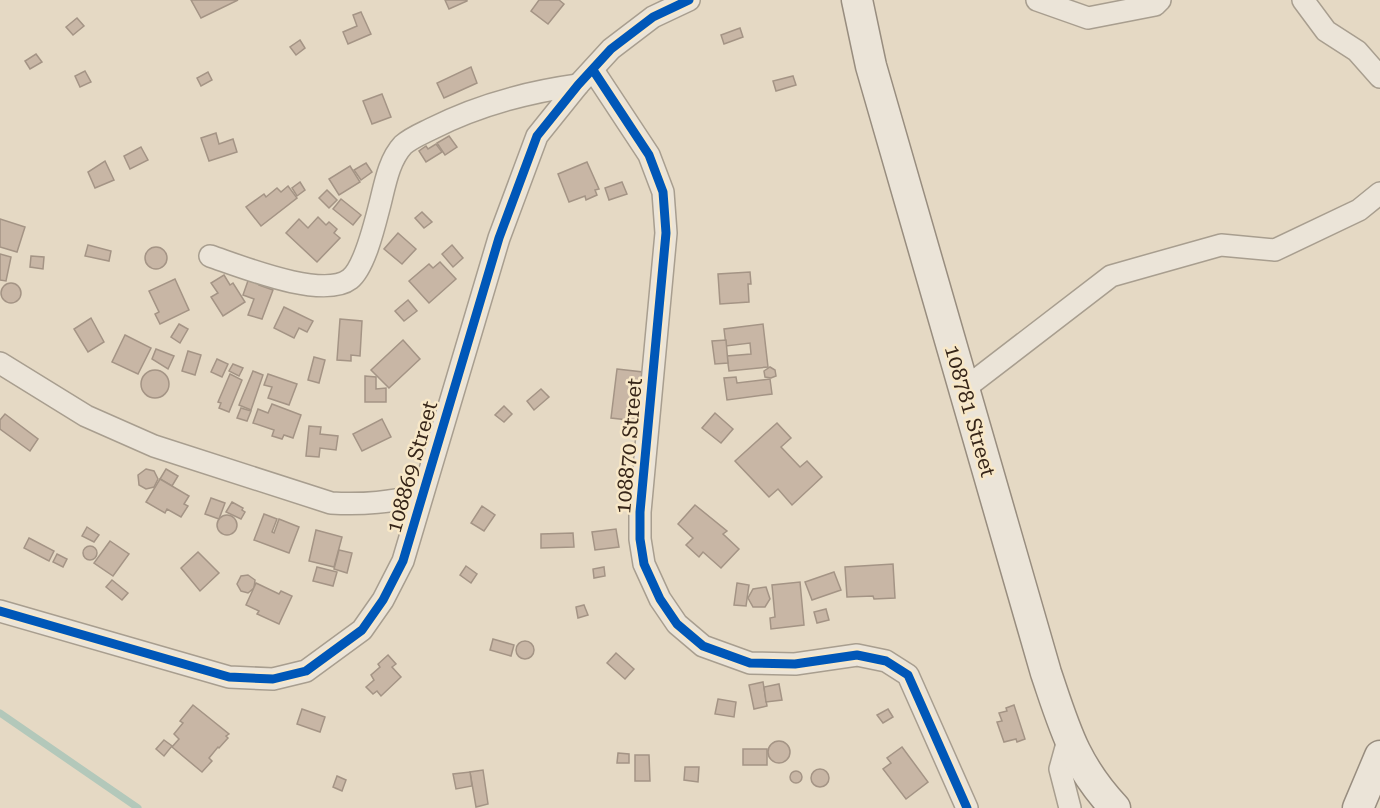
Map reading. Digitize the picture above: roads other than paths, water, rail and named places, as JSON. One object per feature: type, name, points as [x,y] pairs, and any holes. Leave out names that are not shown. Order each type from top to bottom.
[{"type":"street","name":"108869 Street","points":[[0,611],[229,676],[273,679],[306,671],[362,630],[384,600],[404,561],[499,238],[537,136],[578,85],[611,49],[645,24],[689,0]]},
{"type":"street","name":"108781 Street","points":[[857,0],[871,66],[1046,673],[1068,740],[1081,765],[1115,808]]},
{"type":"street","points":[[1037,0],[1088,18],[1155,5],[1160,0]]},
{"type":"street","points":[[1303,0],[1326,32],[1357,51],[1380,77]]},
{"type":"street","name":"108870 Street","points":[[593,70],[649,155],[663,192],[666,233],[640,512],[640,539],[644,564],[660,599],[677,624],[703,646],[750,663],[795,664],[857,655],[886,661],[908,675],[967,808]]},
{"type":"street","points":[[210,256],[278,279],[321,286],[340,284],[351,279],[372,237],[389,171],[396,154],[410,139],[444,122],[523,95],[578,85]]},
{"type":"street","points":[[964,389],[1111,276],[1221,245],[1275,250],[1359,210],[1380,193]]},
{"type":"street","points":[[0,363],[86,416],[154,446],[332,503],[360,505],[422,495]]},
{"type":"street","points":[[1068,740],[1060,769],[1070,808]]},
{"type":"street","points":[[1358,808],[1380,756]]},
{"type":"waterway","points":[[0,713],[138,808]]}]
